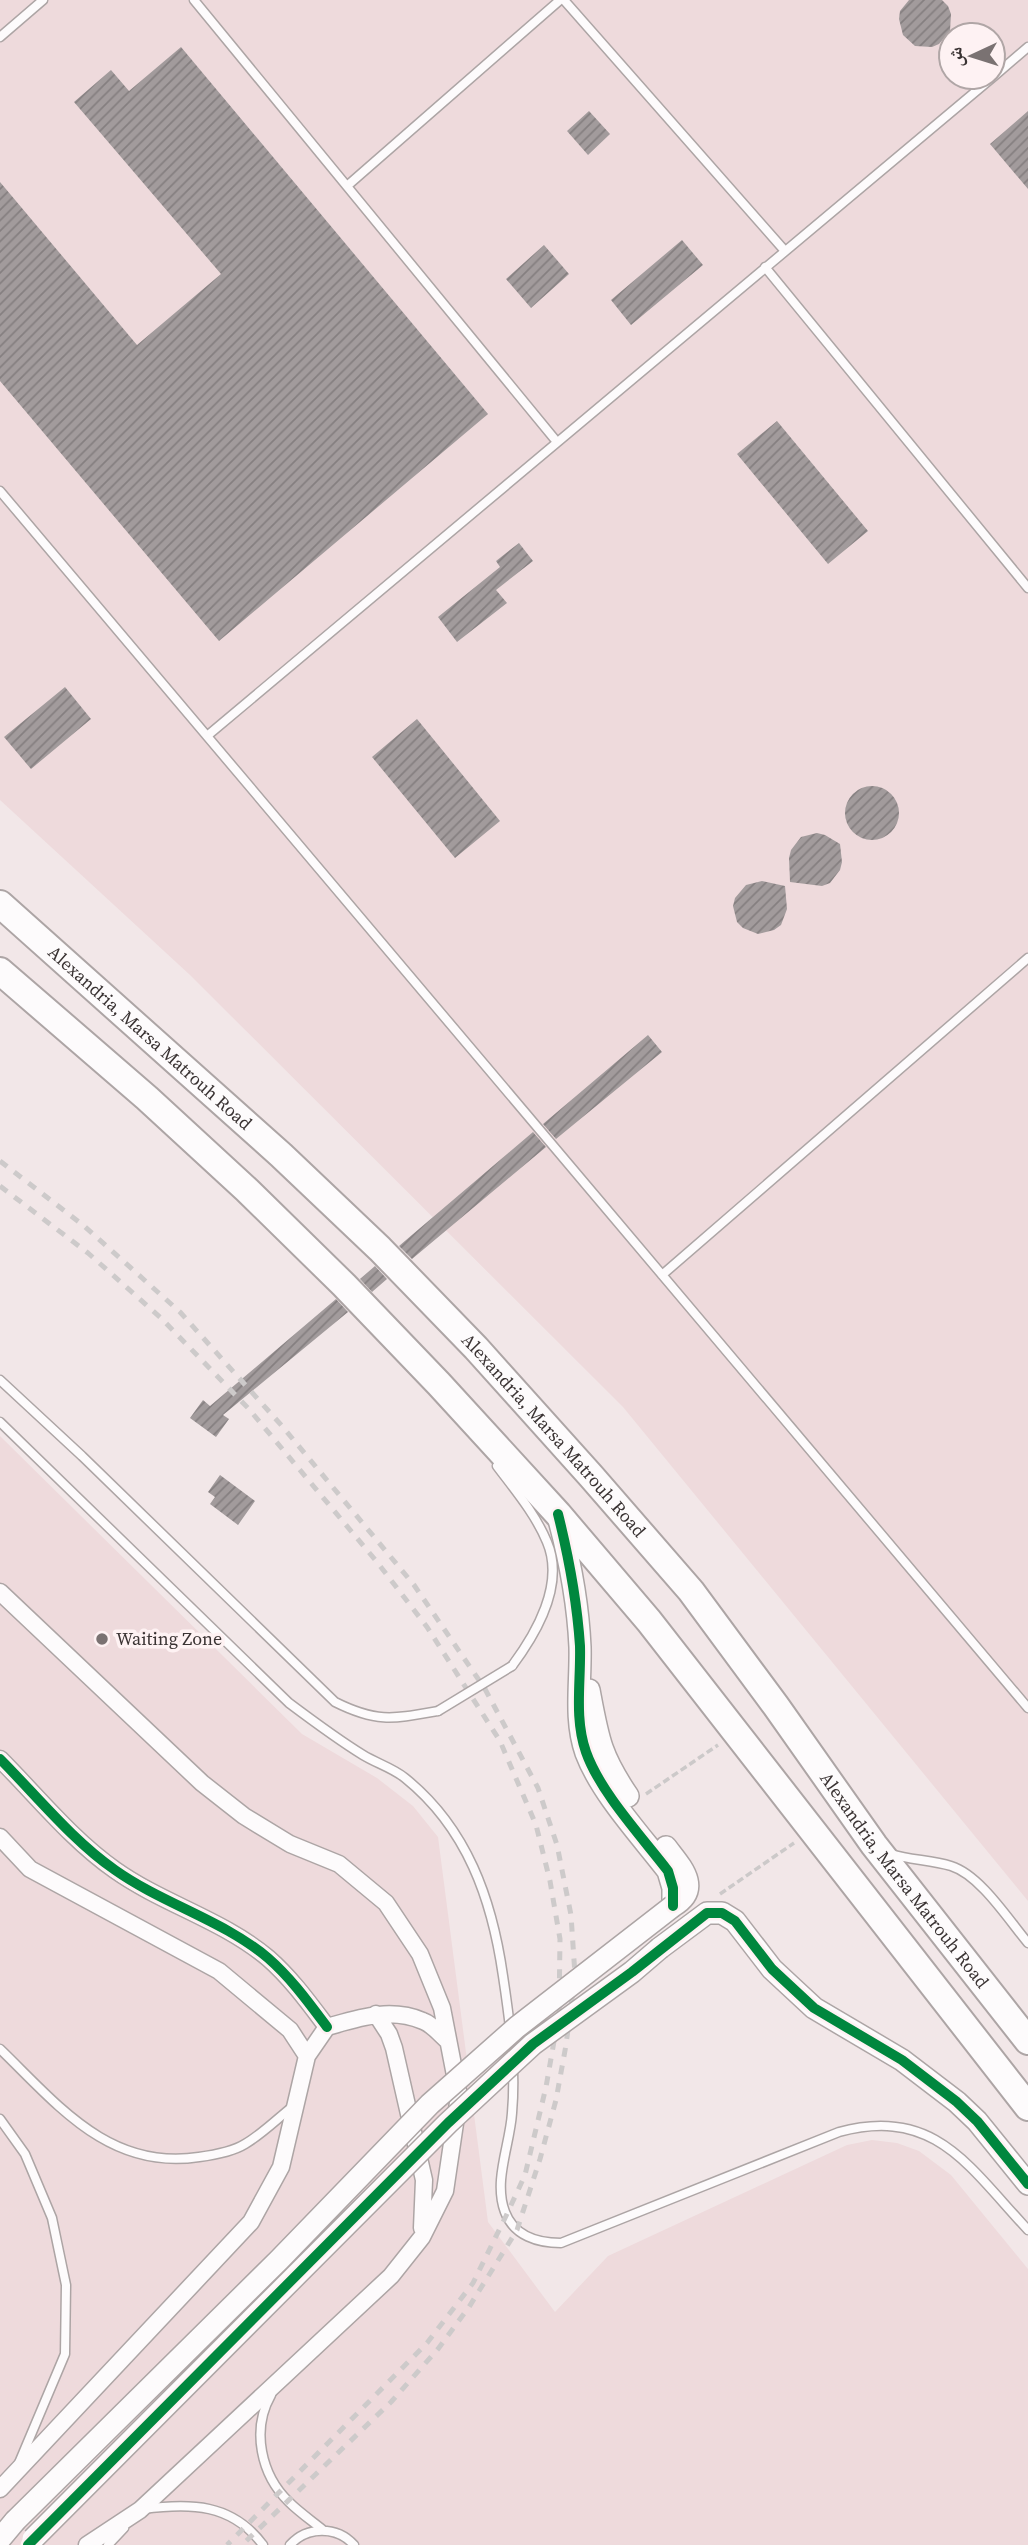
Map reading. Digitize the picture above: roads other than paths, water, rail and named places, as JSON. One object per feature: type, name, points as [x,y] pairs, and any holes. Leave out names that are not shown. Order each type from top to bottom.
[{"type":"main road","name":"Alexandria, Marsa Matrouh Road","points":[[0,904],[281,1154],[380,1249],[476,1348],[691,1591],[874,1845],[1028,2041]]},
{"type":"main road","points":[[0,971],[247,1190],[344,1285],[558,1514],[649,1621],[1028,2107]]},
{"type":"street","points":[[0,2539],[15,2521],[289,2250],[430,2104],[517,2027],[685,1896],[686,1874],[613,1774],[600,1748],[580,1650],[573,1579],[558,1514]]},
{"type":"street","points":[[0,1592],[202,1783],[244,1816],[290,1844],[339,1864],[386,1903],[420,1954],[442,2008],[459,2096],[444,2191],[422,2237],[391,2276],[140,2510],[87,2545]]},
{"type":"street","points":[[580,1650],[579,1718],[585,1751],[598,1778],[667,1871],[673,1888],[673,1906]]},
{"type":"street","points":[[0,1759],[84,1845],[115,1870],[239,1938],[266,1957],[284,1974],[327,2027]]},
{"type":"street","points":[[0,1837],[30,1869],[219,1970],[290,2030],[307,2056]]},
{"type":"street","points":[[30,2542],[448,2123],[533,2044],[708,1913],[722,1913],[735,1920],[772,1969],[814,2008],[902,2060],[957,2102],[977,2121],[1028,2184]]},
{"type":"street","points":[[616,1949],[632,1972]]},
{"type":"street","points":[[0,2489],[251,2222],[281,2167],[307,2056],[327,2027],[376,2014],[393,2014],[425,2021],[448,2041]]},
{"type":"street","points":[[376,2014],[389,2034],[394,2048],[424,2180],[422,2237]]},
{"type":"lane","points":[[0,37],[43,0]]},
{"type":"lane","points":[[194,0],[557,442]]},
{"type":"lane","points":[[347,186],[562,0],[785,251]]},
{"type":"lane","points":[[1007,65],[1028,47]]},
{"type":"lane","points":[[207,736],[976,91]]},
{"type":"lane","points":[[765,267],[1028,588]]},
{"type":"lane","points":[[0,491],[1028,1708]]},
{"type":"lane","points":[[662,1275],[1028,958]]},
{"type":"lane","points":[[0,1380],[82,1455],[335,1702],[359,1714],[383,1719],[438,1711],[513,1666],[537,1631],[548,1600],[552,1576],[549,1546],[538,1523],[495,1462]]},
{"type":"lane","points":[[439,1384],[487,1451]]},
{"type":"lane","points":[[0,1422],[289,1703],[325,1731],[403,1776],[444,1817],[474,1865],[493,1919],[498,1946],[512,2044],[512,2114],[500,2199],[506,2216],[517,2230],[530,2239],[561,2243],[839,2132],[864,2125],[891,2124],[917,2130],[941,2142],[962,2159],[1028,2230]]},
{"type":"lane","points":[[874,1845],[909,1859],[952,1866],[973,1878],[1028,1943]]},
{"type":"lane","points":[[0,2049],[78,2125],[103,2141],[130,2152],[159,2158],[188,2159],[245,2145],[294,2105]]},
{"type":"lane","points":[[0,2119],[25,2154],[52,2218],[66,2285],[65,2354],[15,2471]]},
{"type":"lane","points":[[280,2380],[264,2406],[259,2437],[265,2468],[287,2501],[323,2530]]},
{"type":"lane","points":[[108,2545],[140,2510],[174,2505],[202,2506],[229,2515],[254,2533],[263,2545]]},
{"type":"lane","points":[[290,2545],[308,2532],[323,2530],[337,2533],[354,2545]]},
{"type":"railway","points":[[0,1161],[84,1226],[180,1312],[282,1426],[414,1585],[485,1689],[538,1788],[557,1845],[571,1915],[575,1975],[566,2045],[556,2100],[517,2230],[469,2307],[438,2349],[391,2402],[242,2545]]},
{"type":"railway","points":[[0,1186],[88,1253],[162,1319],[248,1408],[377,1562],[427,1627],[500,1741],[536,1825],[550,1881],[560,1939],[559,2013],[546,2087],[525,2175],[473,2283],[427,2343],[227,2545]]},
{"type":"place","name":"Waiting Zone","points":[[102,1639]]}]
